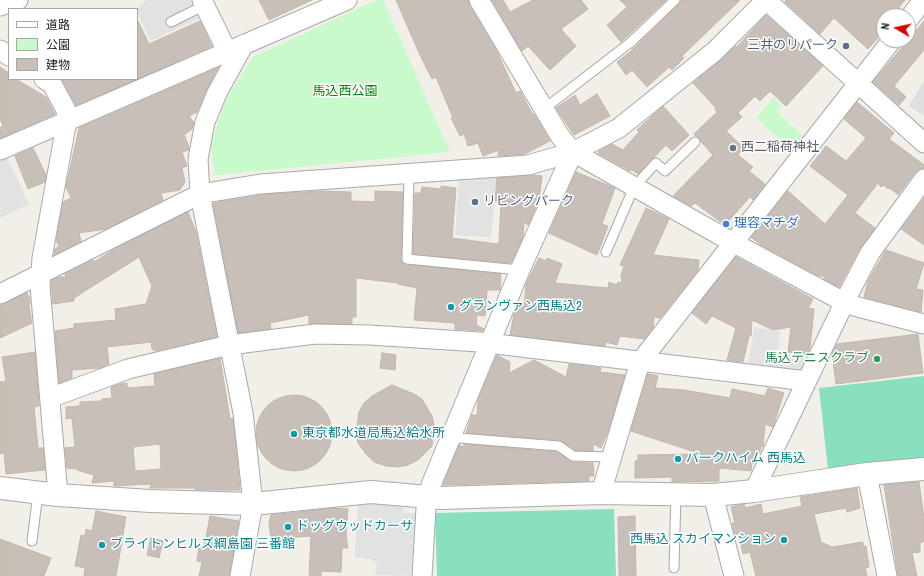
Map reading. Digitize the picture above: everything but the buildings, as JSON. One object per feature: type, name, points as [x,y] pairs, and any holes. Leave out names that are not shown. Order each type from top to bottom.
[{"type":"street","points":[[0,6],[18,0]]},
{"type":"street","points":[[0,150],[347,0]]},
{"type":"street","points":[[479,0],[560,136],[573,152],[732,242],[844,302],[854,306],[924,324]]},
{"type":"street","points":[[0,294],[200,194],[260,184],[528,165],[573,152],[619,128],[715,51],[766,0],[924,143]]},
{"type":"street","points":[[916,9],[923,0]]},
{"type":"street","points":[[204,3],[235,48]]},
{"type":"street","points":[[235,48],[205,122],[198,159],[200,194],[243,413],[253,504],[240,576]]},
{"type":"street","points":[[601,493],[610,457],[640,362],[732,242],[886,48]]},
{"type":"street","points":[[46,80],[52,84],[66,110],[68,120],[40,286],[50,398],[48,494]]},
{"type":"street","points":[[422,576],[428,497],[520,270],[573,152]]},
{"type":"street","points":[[754,491],[844,302],[870,253],[924,179]]},
{"type":"street","points":[[50,398],[128,369],[229,345],[315,334],[370,335],[489,344],[640,362],[766,373],[807,381]]},
{"type":"street","points":[[0,488],[48,494],[253,504],[371,492],[380,497],[492,497],[601,493],[713,495],[754,491],[867,474],[924,469]]},
{"type":"street","points":[[867,474],[887,576]]},
{"type":"street","points":[[713,495],[734,576]]},
{"type":"lane","points":[[544,109],[631,42],[675,0]]},
{"type":"lane","points":[[171,22],[204,3]]},
{"type":"lane","points":[[606,252],[634,187],[656,163],[665,171],[695,142]]},
{"type":"lane","points":[[409,174],[407,259],[520,270]]},
{"type":"lane","points":[[452,436],[459,438],[559,446],[572,456],[610,457]]},
{"type":"lane","points":[[32,541],[48,494]]},
{"type":"lane","points":[[674,568],[676,494]]},
{"type":"shaded area","points":[[146,0],[190,0],[200,18],[151,41],[138,15],[138,9]]},
{"type":"shaded area","points":[[924,81],[924,116],[909,106]]},
{"type":"shaded area","points":[[6,155],[29,204],[0,218],[0,158]]},
{"type":"shaded area","points":[[497,173],[491,237],[455,235],[459,178]]},
{"type":"shaded area","points":[[754,327],[780,332],[777,353],[806,357],[800,374],[748,367]]},
{"type":"shaded area","points":[[358,503],[404,504],[403,512],[416,514],[411,576],[375,575],[377,564],[371,559],[355,557]]},
{"type":"green space","name":"馬込西公園","points":[[377,0],[383,0],[450,152],[215,175],[211,147],[224,103],[253,57]]},
{"type":"green space","points":[[773,98],[782,106],[777,112],[803,136],[791,150],[756,118]]},
{"type":"green space","points":[[924,376],[924,458],[828,470],[819,388]]},
{"type":"green space","points":[[614,509],[616,576],[437,576],[435,513]]},
{"type":"place","name":"三井のリパーク","points":[[846,46]]},
{"type":"place","name":"西二稲荷神社","points":[[733,148]]},
{"type":"place","name":"リビングパーク","points":[[475,202]]},
{"type":"place","name":"理容マチダ","points":[[726,224]]},
{"type":"place","name":"グランヴァン西馬込2","points":[[451,307]]},
{"type":"place","name":"馬込テニスクラブ","points":[[877,359]]},
{"type":"place","name":"東京都水道局馬込給水所","points":[[294,434]]},
{"type":"place","name":"パークハイム 西馬込","points":[[678,459]]},
{"type":"place","name":"ドッグウッドカーサ","points":[[288,527]]},
{"type":"place","name":"西馬込 スカイマンション","points":[[784,540]]},
{"type":"place","name":"ブライトンヒルズ綱島園 三番館","points":[[102,545]]}]
